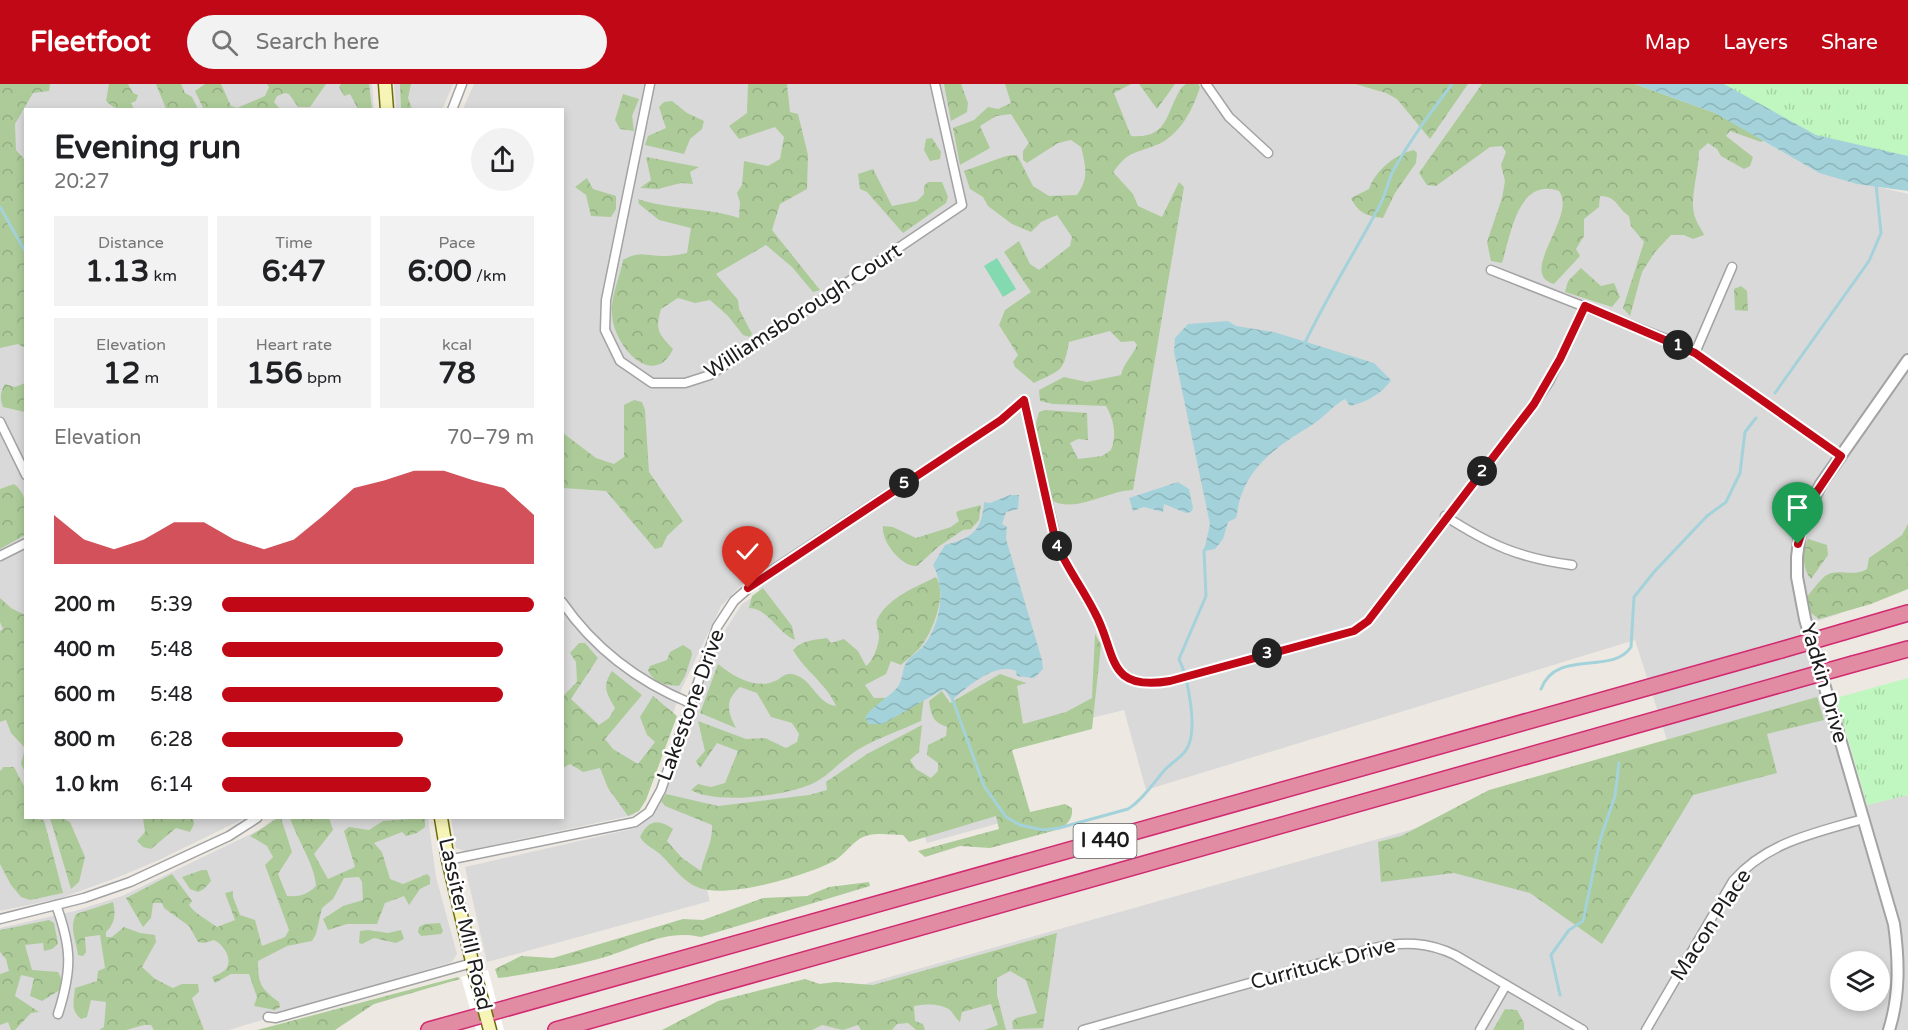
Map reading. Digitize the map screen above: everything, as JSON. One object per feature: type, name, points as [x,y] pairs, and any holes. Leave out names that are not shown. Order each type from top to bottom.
[{"type":"highway","name":"I 440","points":[[429,1030],[1908,614]]},
{"type":"highway","name":"I 440","points":[[556,1030],[1908,649]]},
{"type":"main road","points":[[385,84],[387,108]]},
{"type":"main road","name":"Lassiter Mill Road","points":[[441,819],[448,860],[490,1030]]},
{"type":"street","points":[[453,108],[462,84]]},
{"type":"street","name":"Williamsborough Court","points":[[650,84],[606,298],[605,330],[620,361],[652,383],[685,383],[710,375],[962,205],[934,84]]},
{"type":"street","points":[[1206,84],[1229,117],[1268,153]]},
{"type":"street","points":[[1695,353],[1732,267]]},
{"type":"street","points":[[1491,270],[1585,306],[1695,353],[1841,456]]},
{"type":"street","name":"Lakestone Drive","points":[[448,860],[635,822],[643,818],[661,790],[717,627],[726,612],[748,588],[1001,420],[1024,400],[1056,543],[1065,565],[1098,618],[1112,662],[1125,676],[1156,683],[1170,681],[1354,631],[1368,621],[1445,516],[1544,389],[1585,306]]},
{"type":"street","name":"Yadkin Drive","points":[[1889,1030],[1898,989],[1897,945],[1889,902],[1805,619],[1797,577],[1800,533],[1821,484],[1908,360]]},
{"type":"street","points":[[0,422],[24,471]]},
{"type":"street","points":[[1445,516],[1483,541],[1502,550],[1572,565]]},
{"type":"street","points":[[0,556],[24,544]]},
{"type":"street","points":[[564,605],[576,622],[628,671],[690,703]]},
{"type":"street","points":[[0,919],[56,905],[130,882],[229,836],[255,819]]},
{"type":"street","name":"Macon Place","points":[[1646,1030],[1733,881],[1746,867],[1776,846],[1863,819]]},
{"type":"street","points":[[56,905],[67,937],[70,964],[58,1014]]},
{"type":"street","name":"Currituck Drive","points":[[1083,1030],[1387,944],[1408,943],[1435,947],[1583,1030]]},
{"type":"street","points":[[268,1017],[276,1018],[474,969]]},
{"type":"street","points":[[1480,1030],[1506,985]]},
{"type":"shaded area","points":[[0,84],[372,84],[374,108],[24,108],[24,819],[243,819],[116,878],[61,898],[0,911]]},
{"type":"shaded area","points":[[394,84],[453,84],[443,108],[396,108]]},
{"type":"shaded area","points":[[474,84],[1635,84],[1715,113],[1819,173],[1908,194],[1908,580],[1836,615],[1814,622],[1866,805],[1908,795],[1908,1030],[702,1030],[1672,756],[1635,640],[1146,790],[1124,710],[1005,739],[1025,816],[927,843],[904,773],[734,821],[707,890],[710,901],[487,962],[465,867],[636,828],[651,816],[724,632],[742,604],[761,592],[750,576],[721,606],[681,690],[647,793],[634,815],[465,851],[456,848],[451,819],[564,819],[564,108],[463,108]]},
{"type":"shaded area","points":[[274,819],[428,819],[436,877],[457,954],[452,962],[229,1030],[0,1030],[0,928],[75,911],[122,896],[261,829]]},
{"type":"green space","points":[[0,84],[50,84],[49,91],[33,93],[15,124],[16,150],[24,159],[24,347],[18,344],[0,348]]},
{"type":"green space","points":[[109,84],[128,84],[133,93],[138,95],[136,101],[131,103],[134,108],[117,108],[106,101]]},
{"type":"green space","points":[[156,84],[181,84],[185,93],[192,97],[198,108],[166,108]]},
{"type":"green space","points":[[205,84],[221,84],[231,106],[237,108],[203,108],[195,91]]},
{"type":"green space","points":[[267,84],[326,84],[310,107],[298,107],[289,94],[285,93],[277,96],[274,102],[279,108],[237,108],[265,96],[269,87]]},
{"type":"green space","points":[[341,84],[369,84],[372,108],[357,108],[350,94],[344,96],[339,87]]},
{"type":"green space","points":[[400,84],[411,84],[408,98],[412,108],[401,108]]},
{"type":"green space","points":[[748,84],[787,84],[790,112],[798,114],[808,155],[807,189],[780,204],[772,230],[820,290],[813,292],[792,267],[766,245],[716,274],[738,300],[739,309],[752,334],[750,337],[743,335],[728,316],[710,300],[695,303],[678,298],[661,309],[658,322],[661,335],[673,349],[665,361],[656,365],[646,365],[627,351],[614,327],[612,302],[623,260],[635,255],[667,256],[687,253],[691,228],[659,220],[639,204],[638,199],[739,218],[740,202],[737,193],[742,185],[744,161],[768,166],[780,159],[784,137],[775,127],[739,139],[729,126],[747,113]]},
{"type":"green space","points":[[944,84],[961,84],[968,103],[967,112],[951,121]]},
{"type":"green space","points":[[1005,84],[1131,84],[1114,93],[1131,136],[1144,136],[1160,128],[1182,87],[1186,84],[1198,84],[1200,87],[1188,115],[1169,138],[1129,155],[1113,172],[1133,194],[1138,206],[1162,217],[1179,182],[1184,187],[1133,490],[1081,503],[1060,504],[1050,500],[1035,427],[1039,412],[1045,410],[1087,413],[1088,440],[1078,439],[1070,443],[1078,459],[1102,456],[1111,450],[1114,428],[1111,417],[1106,406],[1053,404],[1040,401],[1039,390],[1064,377],[1087,382],[1121,375],[1137,345],[1134,341],[1121,342],[1110,331],[1069,342],[1065,360],[1060,369],[1034,383],[1015,367],[1013,362],[1018,355],[999,325],[1005,310],[1031,292],[1004,252],[1019,241],[1030,264],[1039,270],[1070,246],[1072,237],[1057,215],[1041,222],[1031,232],[1012,224],[988,206],[983,197],[970,189],[964,171],[1006,156],[1017,155],[1033,186],[1049,196],[1077,195],[1085,178],[1085,172],[1081,147],[1071,140],[1058,143],[1027,163],[1023,160],[1023,151],[1029,143],[1011,114],[996,116],[980,126],[990,148],[960,165],[953,128],[974,120],[988,107],[998,109],[1011,103]]},
{"type":"green space","points":[[1139,84],[1175,84],[1157,109]]},
{"type":"green space","points":[[1355,84],[1468,84],[1430,139],[1397,99],[1386,93]]},
{"type":"green space","points":[[1482,84],[1635,84],[1715,113],[1765,140],[1761,142],[1730,131],[1726,136],[1753,157],[1750,166],[1744,169],[1721,156],[1717,149],[1708,143],[1699,151],[1693,207],[1704,235],[1693,239],[1684,235],[1671,235],[1655,252],[1642,272],[1630,316],[1623,308],[1644,242],[1631,226],[1629,216],[1613,200],[1600,196],[1599,207],[1584,219],[1584,236],[1576,249],[1580,256],[1554,284],[1544,278],[1541,269],[1561,215],[1563,202],[1559,191],[1545,189],[1534,192],[1525,200],[1513,224],[1502,263],[1491,261],[1487,242],[1502,198],[1505,181],[1501,165],[1506,152],[1502,146],[1490,147],[1436,186],[1427,185],[1419,173]]},
{"type":"green space","points":[[1686,84],[1908,84],[1908,171],[1871,169]]},
{"type":"green space","points":[[623,94],[639,99],[632,116],[634,131],[620,129],[615,120]]},
{"type":"green space","points":[[672,101],[687,113],[704,121],[702,129],[690,139],[684,154],[645,145],[648,136],[666,128],[659,107],[664,102]]},
{"type":"green space","points":[[932,138],[941,152],[940,159],[930,161],[924,150],[926,139]]},
{"type":"green space","points":[[1414,150],[1417,153],[1416,163],[1395,193],[1383,218],[1368,215],[1360,210],[1351,198],[1369,189],[1376,176],[1393,159]]},
{"type":"green space","points":[[646,157],[699,167],[690,172],[693,184],[681,183],[658,189],[640,188],[651,180]]},
{"type":"green space","points":[[873,169],[892,206],[917,201],[924,194],[924,186],[928,182],[942,182],[948,197],[946,203],[903,233],[867,192],[860,189],[858,174]]},
{"type":"green space","points":[[587,178],[593,189],[616,196],[616,209],[611,217],[591,216],[586,195],[575,187]]},
{"type":"green space","points":[[997,258],[1016,289],[1003,297],[984,266]]},
{"type":"green space","points":[[1581,268],[1601,286],[1614,283],[1620,297],[1612,307],[1565,292],[1568,281]]},
{"type":"green space","points":[[1741,286],[1747,291],[1748,311],[1735,310],[1734,289]]},
{"type":"green space","points":[[24,383],[24,412],[3,407],[1,396],[5,384],[15,387]]},
{"type":"green space","points":[[634,400],[642,402],[645,410],[649,472],[683,521],[667,536],[662,547],[655,549],[606,491],[564,488],[564,434],[596,458],[614,464],[624,457],[624,405]]},
{"type":"green space","points":[[14,484],[23,494],[24,536],[0,549],[0,489]]},
{"type":"green space","points":[[981,505],[979,520],[971,529],[963,530],[938,547],[917,566],[899,558],[885,539],[883,526],[893,527],[916,538],[951,527],[959,521],[956,513],[958,511]]},
{"type":"green space","points":[[1908,524],[1908,589],[1871,604],[1819,619],[1811,613],[1806,598],[1825,576],[1835,572],[1856,573],[1867,569],[1869,558],[1902,535]]},
{"type":"green space","points":[[1808,539],[1827,545],[1828,555],[1811,579],[1804,559]]},
{"type":"green space","points":[[936,577],[940,593],[937,614],[924,642],[901,665],[891,661],[886,674],[865,685],[874,698],[924,697],[921,721],[866,745],[808,786],[774,794],[736,798],[702,795],[691,790],[698,784],[711,787],[725,783],[738,751],[717,743],[700,768],[696,761],[705,751],[698,721],[746,739],[765,738],[786,748],[797,742],[799,734],[792,723],[771,717],[757,693],[740,687],[732,696],[729,706],[736,728],[700,713],[718,664],[737,677],[752,683],[767,683],[789,674],[799,676],[823,700],[836,706],[827,690],[793,650],[809,641],[827,638],[831,643],[844,639],[858,651],[866,666],[877,648],[879,636],[876,622],[883,611],[896,598]]},
{"type":"green space","points":[[763,588],[792,626],[795,640],[762,612],[749,608],[752,596]]},
{"type":"green space","points":[[0,598],[11,608],[24,614],[24,747],[11,733],[6,720],[0,722],[0,631],[3,629],[0,622]]},
{"type":"green space","points":[[1095,634],[1101,645],[1092,729],[1012,750],[1030,812],[1065,804],[1072,808],[1072,815],[1060,829],[990,848],[960,846],[925,857],[918,851],[999,829],[996,816],[909,842],[903,835],[868,835],[858,840],[834,861],[818,868],[764,885],[726,891],[709,890],[692,885],[640,837],[646,827],[654,822],[668,825],[673,829],[667,841],[682,858],[701,871],[711,837],[712,825],[665,806],[661,801],[666,794],[718,806],[809,795],[827,790],[826,782],[867,754],[922,725],[919,752],[910,760],[916,769],[931,778],[938,771],[938,763],[927,755],[928,745],[946,736],[947,727],[934,718],[929,701],[942,691],[950,703],[1000,674],[1026,683],[1017,686],[1023,724],[1066,712],[1092,698]]},
{"type":"green space","points":[[579,643],[585,643],[598,658],[571,699],[599,725],[609,718],[615,708],[606,690],[612,671],[642,695],[605,739],[613,749],[638,764],[655,742],[647,735],[640,717],[653,696],[677,716],[646,800],[639,811],[628,816],[608,788],[600,768],[583,772],[570,764],[564,767],[564,695],[577,682],[576,662],[570,653]]},
{"type":"green space","points":[[683,645],[691,650],[692,655],[679,686],[657,681],[648,670],[650,666],[667,660],[670,652]]},
{"type":"green space","points":[[1908,678],[1908,795],[1867,805],[1836,698]]},
{"type":"green space","points":[[1817,697],[1824,720],[1767,734],[1777,773],[1693,795],[1602,944],[1530,893],[1454,873],[1381,882],[1378,842],[1401,836],[1489,790]]},
{"type":"green space","points":[[24,752],[24,770],[21,764]]},
{"type":"green space","points":[[4,767],[14,767],[24,786],[24,819],[44,820],[63,893],[30,900],[21,897],[11,885],[0,864],[0,771]]},
{"type":"green space","points":[[50,819],[64,819],[70,822],[85,857],[79,882],[71,889]]},
{"type":"green space","points":[[143,819],[193,819],[194,824],[190,832],[176,828],[151,849],[143,847],[137,841],[145,832]]},
{"type":"green space","points":[[276,819],[281,819],[292,852],[278,874],[287,896],[295,896],[303,895],[316,886],[312,869],[290,819],[329,819],[333,830],[314,854],[328,879],[355,867],[344,831],[349,827],[369,830],[383,821],[425,819],[425,827],[417,833],[406,836],[402,832],[374,843],[382,852],[390,879],[403,884],[427,874],[430,877],[430,884],[420,889],[409,905],[404,896],[385,903],[377,924],[347,924],[328,930],[323,919],[343,906],[363,900],[362,882],[359,877],[344,878],[333,899],[322,908],[312,941],[287,946],[258,961],[262,985],[279,1002],[280,1007],[275,1010],[254,1006],[257,997],[249,974],[231,974],[215,983],[212,977],[221,973],[228,966],[227,953],[218,942],[214,940],[198,942],[189,926],[164,908],[162,903],[153,903],[151,918],[143,927],[126,898],[172,874],[192,901],[189,905],[217,927],[235,920],[225,893],[233,891],[240,915],[255,920],[262,946],[285,937],[289,930],[265,865],[273,857],[267,846],[250,836]]},
{"type":"green space","points":[[207,870],[211,881],[198,892],[190,889],[182,877]]},
{"type":"green space","points":[[869,882],[870,886],[701,937],[674,935],[587,962],[507,977],[498,978],[495,969],[521,956],[553,958],[683,919],[703,920],[763,898],[807,896],[829,887]]},
{"type":"green space","points":[[113,902],[114,918],[106,932],[106,937],[112,937],[124,927],[140,933],[155,935],[156,942],[142,967],[155,979],[173,988],[182,984],[198,984],[199,992],[192,998],[204,1030],[154,1030],[151,1025],[144,1025],[126,1030],[99,1030],[104,1027],[106,1002],[91,1000],[87,1017],[81,1019],[75,1012],[75,988],[97,981],[98,971],[105,968],[100,935],[85,937],[86,952],[83,956],[78,955],[73,929],[74,919],[76,914]]},
{"type":"green space","points":[[49,920],[54,923],[58,944],[44,951],[43,943],[25,945],[32,970],[58,972],[63,982],[60,990],[42,1001],[30,996],[34,978],[21,975],[15,996],[39,1012],[31,1013],[15,1030],[11,1030],[8,1022],[0,1025],[0,974],[9,971],[6,959],[0,952],[0,930]]},
{"type":"green space","points":[[440,923],[443,931],[441,934],[421,936],[418,932],[419,927],[425,924]]},
{"type":"green space","points":[[401,930],[404,939],[396,943],[374,938],[362,944],[359,943],[360,931],[388,933]]},
{"type":"green space","points":[[1057,933],[1043,1028],[1013,1029],[1012,1022],[1016,1018],[1037,1013],[1026,980],[1010,971],[997,978],[997,995],[1006,1030],[984,1030],[998,1025],[991,1004],[962,1012],[960,1022],[950,1010],[942,1006],[914,1006],[915,1021],[923,1024],[925,1030],[916,1030],[908,1023],[897,1024],[892,1030],[861,1030],[858,1025],[843,1030],[822,1025],[812,1030],[662,1030],[718,1001],[805,979],[820,984],[835,982],[873,985]]},
{"type":"green space","points":[[458,977],[460,979],[374,1004],[335,1030],[257,1030]]},
{"type":"green space","points":[[1505,1009],[1517,1010],[1524,1023],[1524,1030],[1493,1030]]},
{"type":"water","points":[[1635,84],[1724,84],[1816,135],[1908,156],[1908,191],[1857,184],[1819,173],[1715,113]]},
{"type":"water","points":[[1228,321],[1236,326],[1274,332],[1374,363],[1391,380],[1373,397],[1362,402],[1350,406],[1345,399],[1340,402],[1317,422],[1270,454],[1246,484],[1236,518],[1228,522],[1223,539],[1215,549],[1204,551],[1210,524],[1174,352],[1175,338],[1188,324]]},
{"type":"water","points":[[1178,482],[1189,489],[1193,508],[1191,512],[1186,513],[1164,504],[1163,512],[1144,507],[1133,511],[1129,498]]},
{"type":"water","points":[[1010,495],[1019,495],[1018,509],[1006,512],[1002,524],[1007,527],[1006,539],[1043,669],[1034,678],[1017,676],[1016,671],[1008,669],[999,670],[982,677],[952,700],[944,689],[883,724],[869,724],[865,717],[899,686],[906,663],[925,644],[935,626],[940,595],[937,574],[933,565],[945,545],[974,532],[981,520],[984,502],[990,503]]},
{"type":"pier","points":[[488,970],[504,1030],[476,1030],[461,977]]},
{"type":"waterway","points":[[1304,345],[1380,205],[1393,171],[1452,84]]},
{"type":"waterway","points":[[1775,393],[1869,261],[1881,233],[1876,184]]},
{"type":"waterway","points":[[0,207],[24,249]]},
{"type":"waterway","points":[[1541,689],[1548,677],[1559,669],[1571,665],[1611,660],[1622,655],[1631,647],[1634,597],[1654,572],[1707,516],[1726,502],[1740,473],[1745,432],[1756,418]]},
{"type":"waterway","points":[[952,698],[984,786],[1006,817],[1020,825],[1043,830],[1059,828],[1128,809],[1184,753],[1190,742],[1191,705],[1179,659],[1206,596],[1204,551],[1206,548]]},
{"type":"waterway","points":[[1560,995],[1551,955],[1569,930],[1583,921],[1600,840],[1615,796],[1619,763]]},
{"type":"route","points":[[748,588],[1001,420],[1024,400],[1056,543],[1065,565],[1098,618],[1112,662],[1125,676],[1145,683],[1170,681],[1240,660],[1354,631],[1368,621],[1445,516],[1534,404],[1549,382],[1585,306],[1695,353],[1718,367],[1841,456],[1812,499],[1798,544]]}]
